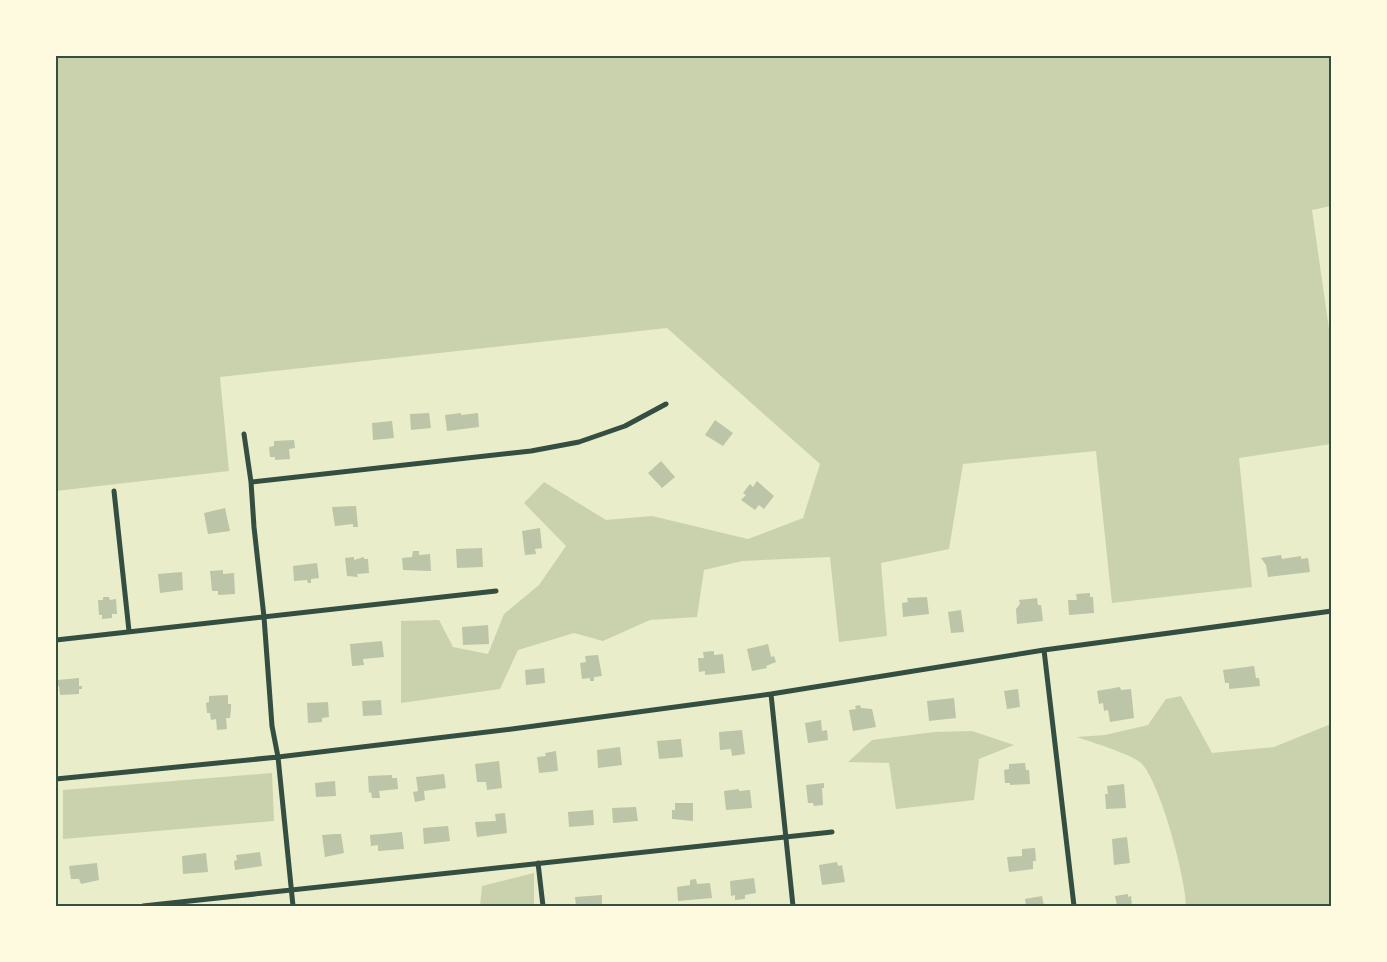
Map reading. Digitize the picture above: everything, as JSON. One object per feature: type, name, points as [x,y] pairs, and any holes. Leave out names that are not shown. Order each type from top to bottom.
[{"type":"street","points":[[251,482],[531,451],[579,441],[625,426],[666,404]]},
{"type":"street","points":[[244,434],[264,617],[272,726],[278,757],[293,906]]},
{"type":"street","points":[[114,491],[129,631]]},
{"type":"street","points":[[56,640],[496,591]]},
{"type":"street","points":[[56,780],[501,731],[771,694],[1044,650],[1332,610]]},
{"type":"street","points":[[1044,650],[1074,906]]},
{"type":"street","points":[[771,694],[793,906]]},
{"type":"street","points":[[143,906],[832,832]]},
{"type":"street","points":[[538,863],[543,906]]},
{"type":"green space","points":[[56,56],[1331,56],[1331,206],[1312,210],[1331,343],[1331,444],[1239,458],[1252,587],[1112,603],[1096,451],[963,464],[949,549],[881,563],[887,636],[839,642],[830,557],[742,561],[704,570],[697,617],[650,620],[603,641],[574,633],[518,650],[500,689],[401,703],[401,621],[439,620],[453,647],[488,654],[504,614],[539,585],[566,546],[524,503],[544,482],[606,520],[652,516],[748,539],[803,518],[820,464],[667,328],[220,377],[229,471],[56,491]]},
{"type":"green space","points":[[1181,696],[1212,753],[1274,747],[1331,724],[1331,906],[1186,906],[1182,875],[1171,831],[1148,773],[1141,763],[1129,756],[1077,737],[1105,735],[1148,725],[1166,699]]},
{"type":"green space","points":[[972,731],[1014,745],[979,759],[974,800],[896,809],[889,763],[848,762],[872,740],[934,732]]},
{"type":"green space","points":[[272,773],[274,821],[63,839],[63,790]]},
{"type":"green space","points":[[534,873],[534,906],[480,906],[482,886]]},
{"type":"building","points":[[429,413],[431,428],[411,430],[410,414]]},
{"type":"building","points":[[461,413],[461,415],[478,413],[479,427],[447,431],[445,415]]},
{"type":"building","points":[[715,420],[733,433],[723,446],[705,435]]},
{"type":"building","points":[[392,421],[394,438],[373,440],[372,423]]},
{"type":"building","points":[[294,440],[295,448],[289,449],[290,459],[275,460],[275,457],[270,457],[269,447],[274,446],[274,441]]},
{"type":"building","points":[[661,461],[675,477],[662,488],[648,473]]},
{"type":"building","points":[[757,481],[774,496],[764,509],[759,505],[755,510],[741,500],[746,495],[743,493],[750,484],[753,487]]},
{"type":"building","points":[[356,506],[358,527],[353,527],[353,524],[335,526],[332,507]]},
{"type":"building","points":[[225,508],[230,531],[208,534],[204,513]]},
{"type":"building","points":[[540,528],[542,548],[535,549],[536,554],[525,555],[522,531]]},
{"type":"building","points":[[482,548],[483,567],[457,568],[456,549]]},
{"type":"building","points":[[413,551],[419,551],[419,555],[430,554],[431,571],[403,570],[402,558],[412,557]]},
{"type":"building","points":[[1281,555],[1282,559],[1301,556],[1301,559],[1308,558],[1310,572],[1268,577],[1266,565],[1261,558]]},
{"type":"building","points":[[354,557],[354,560],[364,557],[368,559],[369,573],[357,574],[358,577],[347,576],[345,558]]},
{"type":"building","points":[[317,563],[319,578],[311,579],[311,583],[307,580],[294,581],[293,566]]},
{"type":"building","points":[[223,570],[223,574],[234,573],[235,594],[218,595],[218,591],[212,591],[210,571]]},
{"type":"building","points":[[182,572],[183,590],[160,593],[158,574]]},
{"type":"building","points":[[1090,593],[1090,597],[1093,597],[1094,613],[1069,615],[1068,600],[1077,600],[1076,594]]},
{"type":"building","points":[[103,597],[109,597],[110,600],[116,599],[117,614],[112,614],[112,618],[102,619],[102,615],[99,615],[98,600],[103,600]]},
{"type":"building","points":[[927,597],[929,614],[903,617],[902,603],[908,602],[907,598]]},
{"type":"building","points":[[1037,598],[1038,605],[1041,605],[1043,621],[1017,624],[1016,609],[1020,604],[1019,600]]},
{"type":"building","points":[[961,610],[964,632],[951,633],[948,612]]},
{"type":"building","points":[[488,625],[489,644],[463,645],[462,627]]},
{"type":"building","points":[[382,641],[384,657],[363,659],[364,665],[352,666],[350,644]]},
{"type":"building","points":[[768,644],[771,657],[774,656],[776,662],[766,666],[767,668],[752,671],[747,649]]},
{"type":"building","points":[[714,651],[714,655],[723,654],[725,673],[705,675],[705,671],[699,672],[698,658],[704,658],[703,652]]},
{"type":"building","points":[[598,655],[602,676],[594,677],[594,681],[590,681],[590,678],[582,679],[580,663],[586,662],[585,656]]},
{"type":"building","points":[[1254,666],[1260,686],[1229,689],[1229,683],[1225,683],[1223,670]]},
{"type":"building","points":[[544,668],[545,683],[526,685],[525,670]]},
{"type":"building","points":[[79,678],[79,686],[82,686],[82,689],[79,689],[79,694],[60,695],[59,686],[56,686],[58,680]]},
{"type":"building","points":[[1120,687],[1121,690],[1131,689],[1134,718],[1110,722],[1108,710],[1104,711],[1103,703],[1099,704],[1097,691]]},
{"type":"building","points":[[1018,689],[1020,707],[1007,709],[1004,691]]},
{"type":"building","points":[[228,695],[228,704],[231,704],[231,709],[230,718],[226,718],[227,729],[217,730],[216,719],[211,720],[210,713],[207,713],[206,703],[209,702],[209,696]]},
{"type":"building","points":[[954,698],[956,718],[929,721],[927,701]]},
{"type":"building","points":[[381,700],[382,715],[363,716],[362,701]]},
{"type":"building","points":[[328,702],[329,717],[322,718],[322,722],[308,723],[307,703]]},
{"type":"building","points":[[860,705],[861,708],[872,709],[876,727],[853,731],[849,710],[856,709],[855,706]]},
{"type":"building","points":[[821,720],[822,731],[827,730],[828,740],[808,743],[805,723]]},
{"type":"building","points":[[742,730],[745,754],[732,756],[731,749],[720,750],[719,732]]},
{"type":"building","points":[[681,739],[683,757],[659,759],[657,741]]},
{"type":"building","points":[[620,747],[622,765],[598,768],[597,750]]},
{"type":"building","points":[[556,751],[558,771],[539,773],[537,757]]},
{"type":"building","points":[[499,761],[502,788],[487,790],[486,782],[477,782],[475,764]]},
{"type":"building","points":[[1025,763],[1026,770],[1029,770],[1030,784],[1005,783],[1004,770],[1009,769],[1009,764]]},
{"type":"building","points":[[444,774],[446,788],[424,791],[425,800],[415,802],[413,792],[418,791],[416,777]]},
{"type":"building","points":[[392,775],[392,778],[397,778],[398,789],[379,791],[380,798],[372,798],[371,792],[369,793],[368,776]]},
{"type":"building","points":[[335,781],[336,796],[316,797],[315,783]]},
{"type":"building","points":[[824,783],[823,805],[814,806],[813,803],[808,803],[806,785]]},
{"type":"building","points":[[1124,784],[1126,808],[1106,809],[1107,786]]},
{"type":"building","points":[[739,789],[739,791],[750,790],[752,808],[726,810],[724,791]]},
{"type":"building","points":[[675,803],[693,803],[693,821],[672,819]]},
{"type":"building","points":[[636,807],[638,821],[613,823],[612,808]]},
{"type":"building","points":[[593,810],[594,825],[569,827],[568,812]]},
{"type":"building","points":[[505,813],[507,833],[477,837],[475,822],[496,821],[495,814]]},
{"type":"building","points":[[448,826],[450,841],[424,844],[423,828]]},
{"type":"building","points":[[402,832],[404,849],[378,851],[378,845],[371,846],[370,835]]},
{"type":"building","points":[[341,834],[344,853],[325,857],[322,835]]},
{"type":"building","points":[[1127,837],[1130,863],[1114,865],[1112,839]]},
{"type":"building","points":[[1035,848],[1036,861],[1033,861],[1033,869],[1009,872],[1007,857],[1022,856],[1022,849]]},
{"type":"building","points":[[260,852],[262,866],[235,870],[236,855]]},
{"type":"building","points":[[206,853],[208,872],[183,874],[182,856]]},
{"type":"building","points":[[837,862],[838,866],[842,865],[845,882],[822,885],[819,865]]},
{"type":"building","points":[[97,863],[99,880],[81,884],[79,879],[71,879],[69,866]]},
{"type":"building","points":[[754,878],[756,893],[745,895],[745,899],[735,900],[735,895],[731,896],[730,881]]},
{"type":"building","points":[[696,879],[697,884],[710,883],[712,898],[678,901],[677,887],[690,885],[690,880]]},
{"type":"building","points":[[1128,894],[1128,897],[1131,896],[1132,906],[1117,906],[1115,896]]},
{"type":"building","points":[[602,895],[602,906],[576,906],[575,897]]},
{"type":"building","points":[[1042,896],[1044,906],[1026,906],[1025,899]]}]
